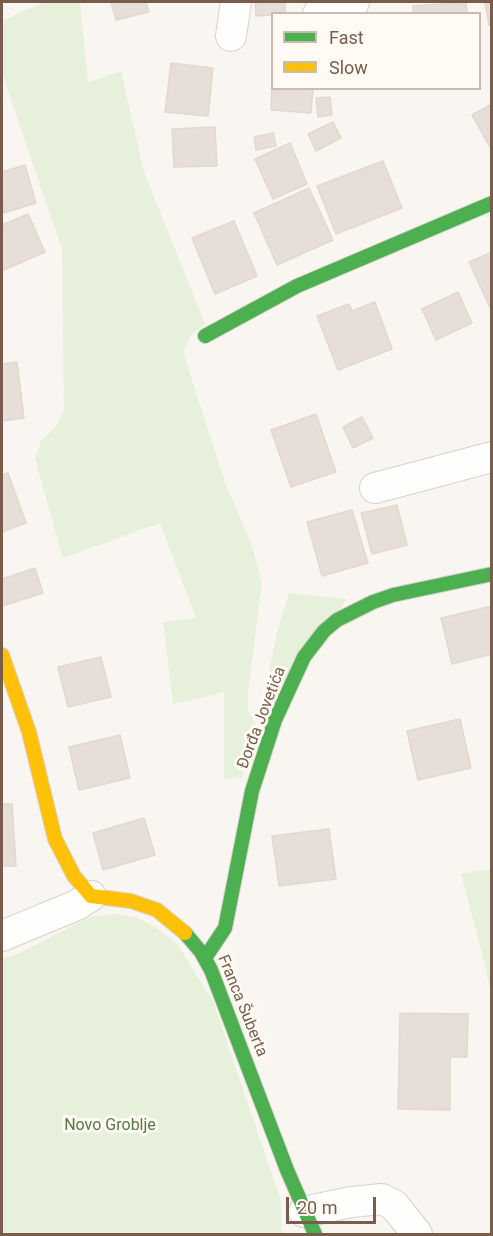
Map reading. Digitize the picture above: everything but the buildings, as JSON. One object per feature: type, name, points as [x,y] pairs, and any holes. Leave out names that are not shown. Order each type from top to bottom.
[{"type":"street","points":[[231,36],[236,2]]},
{"type":"street","points":[[324,12],[354,2]]},
{"type":"street","points":[[205,336],[297,286],[492,203]]},
{"type":"street","points":[[375,488],[492,457]]},
{"type":"street","name":"Đorđa Jovetića","points":[[205,958],[225,928],[252,791],[275,720],[304,657],[337,620],[364,606],[393,595],[492,574]]},
{"type":"street","points":[[2,655],[29,732],[55,839],[80,885],[91,896],[2,936]]},
{"type":"street","name":"Franca Šuberta","points":[[91,896],[131,901],[157,910],[184,931],[205,958],[309,1223]]},
{"type":"street","points":[[309,1223],[351,1202],[382,1198],[398,1209],[417,1234]]},
{"type":"green space","points":[[44,2],[80,2],[88,82],[121,71],[144,172],[205,324],[192,334],[183,352],[225,483],[251,543],[262,583],[248,692],[248,710],[261,735],[241,778],[224,779],[224,692],[173,704],[163,622],[196,618],[160,523],[63,558],[35,459],[41,441],[56,426],[64,411],[62,249],[2,73],[2,21]]},
{"type":"green space","points":[[289,593],[347,599],[264,709],[265,691],[277,633]]},
{"type":"green space","points":[[492,869],[491,1016],[491,995],[485,965],[461,874]]},
{"type":"green space","name":"Novo Groblje","points":[[113,914],[136,917],[157,928],[177,944],[213,1001],[281,1201],[281,1228],[284,1234],[2,1234],[2,959],[18,954],[90,917]]},
{"type":"traffic: fast","points":[[205,336],[297,286],[492,203]]},
{"type":"traffic: fast","points":[[205,958],[225,928],[252,791],[275,720],[304,657],[324,631],[337,620],[373,602],[393,595],[492,574]]},
{"type":"traffic: fast","points":[[185,933],[201,952],[211,970],[287,1170],[315,1234]]},
{"type":"traffic: slow","points":[[2,655],[29,732],[55,839],[74,876],[91,896],[131,901],[157,910],[185,933]]}]
